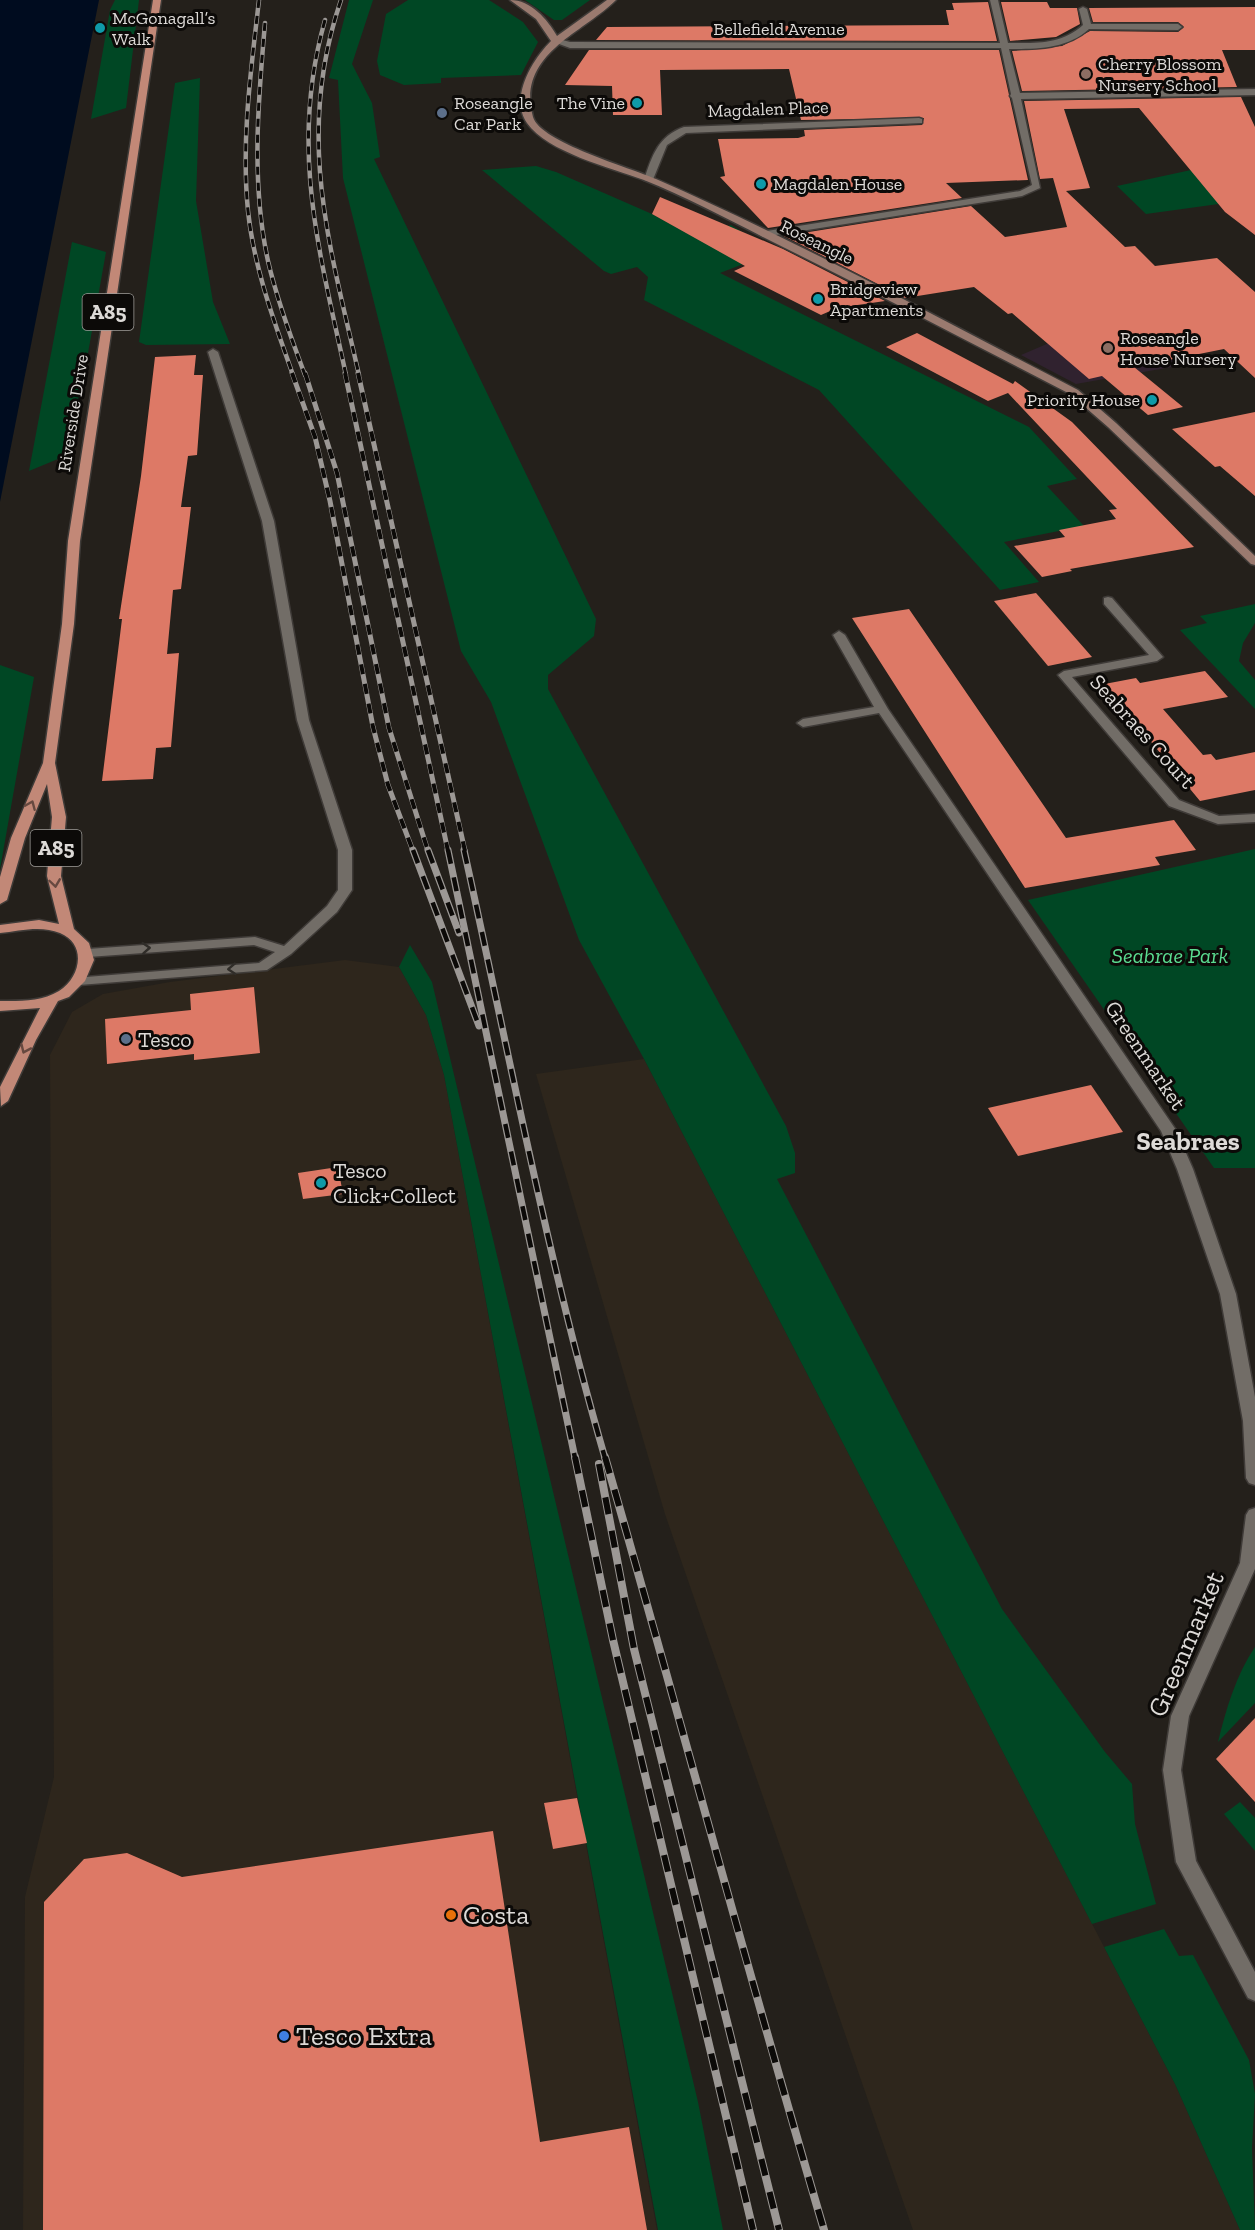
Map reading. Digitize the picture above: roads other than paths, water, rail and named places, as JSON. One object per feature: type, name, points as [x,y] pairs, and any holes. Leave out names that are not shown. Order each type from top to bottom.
[{"type":"main road","name":"Riverside Drive","points":[[0,900],[18,838],[49,763],[68,624],[74,541],[157,0]]},
{"type":"main road","name":"Riverside Drive","points":[[49,763],[59,816],[54,876],[68,932],[82,942],[88,953]]},
{"type":"main road","points":[[0,929],[30,924],[51,926],[68,932]]},
{"type":"main road","points":[[0,1006],[24,1006],[52,999],[79,981],[88,962],[88,953]]},
{"type":"main road","points":[[0,1099],[52,999]]},
{"type":"street","points":[[514,0],[532,10],[548,26],[555,41]]},
{"type":"street","name":"Roseangle","points":[[612,0],[555,41],[536,64],[527,84],[530,121],[546,137],[649,180],[763,234],[1074,392],[1112,425],[1255,562]]},
{"type":"street","points":[[763,234],[1022,193],[1037,186],[1014,96],[994,3]]},
{"type":"street","points":[[1083,9],[1087,26],[1178,27]]},
{"type":"street","name":"Bellefield Avenue","points":[[555,41],[570,45],[1004,47],[1062,44],[1077,36],[1087,26]]},
{"type":"street","points":[[1014,96],[1255,92]]},
{"type":"street","name":"Magdalen Place","points":[[649,180],[663,141],[670,135],[684,130],[919,121]]},
{"type":"street","points":[[79,981],[262,967],[286,951],[332,909],[345,890],[345,850],[303,720],[268,521],[213,352]]},
{"type":"street","name":"Seabraes Court","points":[[1108,601],[1157,657],[1064,675],[1174,803],[1218,820],[1255,818]]},
{"type":"street","name":"Greenmarket","points":[[839,635],[882,709],[1168,1130],[1185,1169],[1228,1294],[1251,1420],[1255,1478]]},
{"type":"street","points":[[803,723],[882,709]]},
{"type":"street","points":[[88,953],[255,941],[286,951]]},
{"type":"street","name":"Greenmarket","points":[[1255,1515],[1252,1563],[1180,1716],[1172,1770],[1186,1862],[1255,1992]]},
{"type":"water","points":[[0,0],[99,0],[0,502]]},
{"type":"railway","points":[[259,0],[246,131],[248,211],[260,274],[293,375]]},
{"type":"railway","points":[[341,0],[327,49],[320,97],[319,143],[328,234],[359,375]]},
{"type":"railway","points":[[325,20],[314,67],[309,111],[309,155],[318,241],[346,375]]},
{"type":"railway","points":[[265,23],[258,142],[259,202],[268,261],[305,375]]},
{"type":"railway","points":[[292,373],[315,437],[330,501],[373,727],[388,785],[413,851]]},
{"type":"railway","points":[[305,373],[337,473],[389,728],[428,851]]},
{"type":"railway","points":[[345,373],[448,851]]},
{"type":"railway","points":[[358,373],[465,851]]},
{"type":"railway","points":[[413,850],[479,1026]]},
{"type":"railway","points":[[428,850],[459,933]]},
{"type":"railway","points":[[448,850],[575,1458]]},
{"type":"railway","points":[[464,850],[547,1231],[605,1458]]},
{"type":"railway","points":[[575,1457],[613,1640],[753,2230]]},
{"type":"railway","points":[[605,1457],[824,2230]]},
{"type":"railway","points":[[599,1464],[634,1649],[779,2230]]},
{"type":"place","name":"McGonagall’s Walk","points":[[100,28]]},
{"type":"place","name":"Cherry Blossom Nursery School","points":[[1086,74]]},
{"type":"place","name":"The Vine","points":[[637,103]]},
{"type":"place","name":"Roseangle Car Park","points":[[442,113]]},
{"type":"place","name":"Magdalen House","points":[[761,184]]},
{"type":"place","name":"Bridgeview Apartments","points":[[818,299]]},
{"type":"place","name":"Roseangle House Nursery","points":[[1108,348]]},
{"type":"place","name":"Priority House","points":[[1152,400]]},
{"type":"place","name":"Tesco","points":[[126,1039]]},
{"type":"place","name":"Tesco Click+Collect","points":[[321,1183]]},
{"type":"place","name":"Costa","points":[[451,1915]]},
{"type":"place","name":"Tesco Extra","points":[[284,2036]]},
{"type":"district","name":"Seabraes","points":[[1188,1141]]},
{"type":"park label","name":"Seabrae Park","points":[[1170,955]]}]
